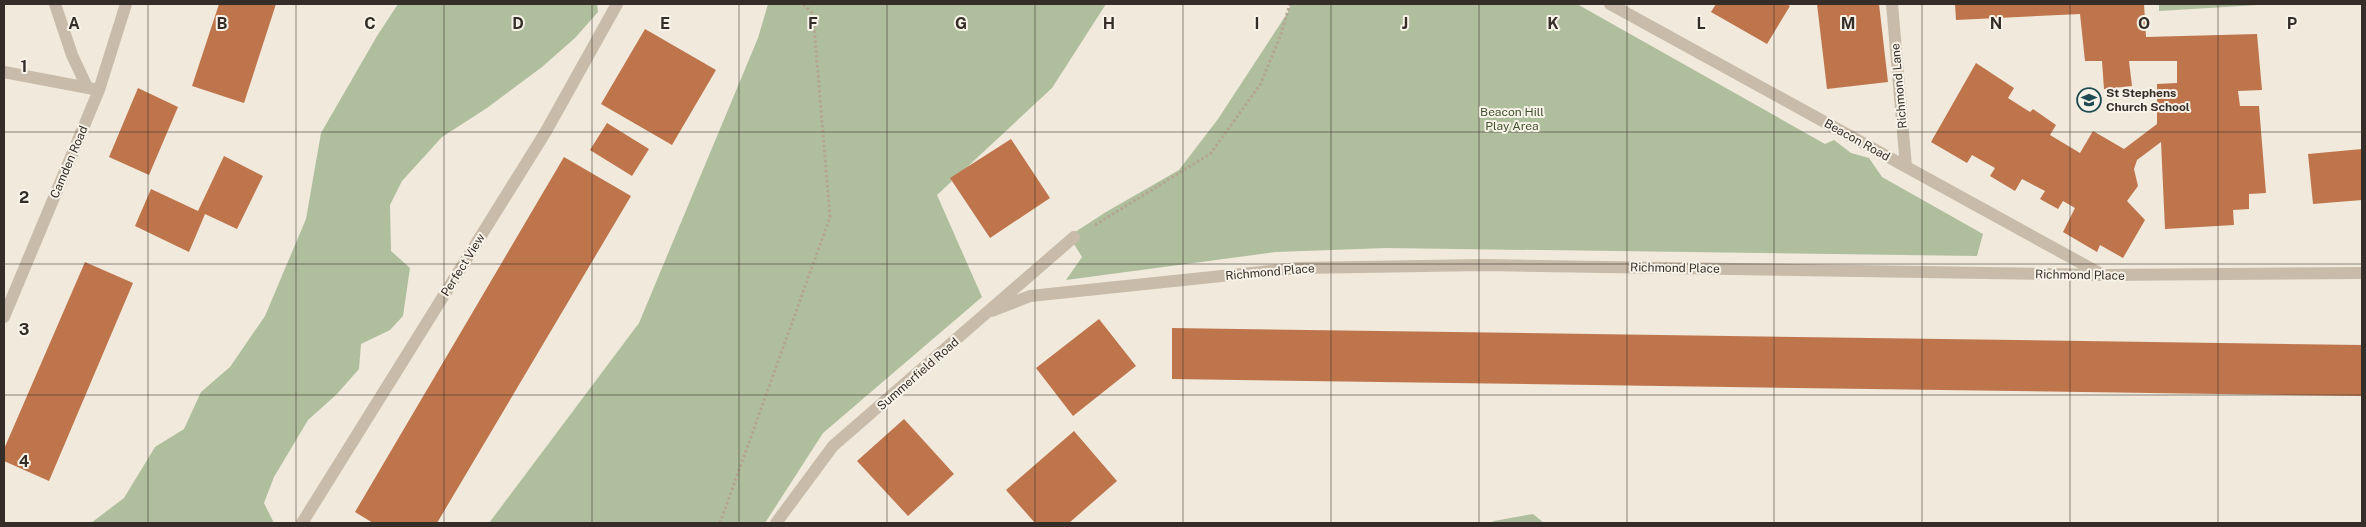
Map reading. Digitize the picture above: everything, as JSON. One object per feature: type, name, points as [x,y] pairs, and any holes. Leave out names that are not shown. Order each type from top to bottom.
[{"type":"street","points":[[55,4],[72,55],[93,88]]},
{"type":"street","name":"Camden Road","points":[[4,316],[126,4]]},
{"type":"street","name":"Perfect View","points":[[302,523],[545,133],[617,4]]},
{"type":"street","name":"Beacon Road","points":[[1610,4],[2104,276]]},
{"type":"street","name":"Richmond Lane","points":[[1892,4],[1906,167]]},
{"type":"street","points":[[4,72],[93,88]]},
{"type":"street","name":"Summerfield Road","points":[[776,523],[833,446],[1074,237]]},
{"type":"street","name":"Richmond Place","points":[[992,310],[1030,296],[1298,268],[1484,265],[2104,276],[2362,273]]},
{"type":"path","points":[[720,523],[830,217],[812,14],[803,4]]},
{"type":"path","points":[[1074,237],[1124,209],[1210,154],[1260,85],[1280,37],[1290,4]]},
{"type":"green space","points":[[398,4],[597,4],[598,12],[575,38],[542,67],[487,108],[442,137],[402,181],[390,205],[391,251],[410,268],[403,316],[390,330],[361,344],[359,369],[337,394],[308,420],[274,477],[264,503],[274,523],[91,523],[124,498],[155,447],[184,429],[201,392],[230,367],[265,316],[306,219],[321,133],[377,36]]},
{"type":"green space","points":[[768,4],[1106,4],[1052,88],[937,195],[982,297],[823,433],[765,523],[489,523],[639,323],[758,38]]},
{"type":"green space","name":"Beacon Hill Play Area","points":[[1291,4],[1577,4],[1825,144],[1834,140],[1851,153],[1869,158],[1882,177],[1983,234],[1977,256],[1386,248],[1276,252],[1066,280],[1082,257],[1069,236],[1106,212],[1179,170],[1218,119],[1288,12]]},
{"type":"green space","points":[[2159,4],[2275,4],[2159,11]]},
{"type":"green space","points":[[1533,514],[1544,523],[1491,523],[1494,521]]},
{"type":"building","points":[[219,4],[276,4],[244,103],[192,86]]},
{"type":"building","points":[[1716,4],[1786,4],[1790,6],[1767,44],[1711,12]]},
{"type":"building","points":[[1817,4],[1879,4],[1888,82],[1827,89]]},
{"type":"building","points":[[1955,4],[2144,4],[2146,37],[2257,34],[2262,90],[2238,91],[2240,106],[2259,106],[2266,193],[2249,194],[2249,209],[2233,210],[2234,225],[2165,229],[2161,142],[2137,160],[2134,169],[2138,186],[2127,201],[2145,220],[2123,258],[2100,245],[2097,252],[2063,232],[2075,208],[2063,201],[2058,209],[2040,199],[2045,191],[2022,179],[2015,191],[1990,176],[1995,168],[1972,155],[1967,163],[1931,142],[1976,63],[2014,88],[2008,98],[2030,112],[2033,109],[2056,125],[2050,135],[2080,153],[2093,131],[2124,149],[2157,124],[2157,84],[2177,83],[2177,61],[2129,61],[2132,86],[2104,89],[2102,61],[2085,61],[2080,14],[1956,20]]},
{"type":"building","points":[[645,29],[716,70],[672,145],[601,104]]},
{"type":"building","points":[[138,88],[178,107],[149,175],[109,157]]},
{"type":"building","points":[[607,123],[649,149],[632,176],[590,150]]},
{"type":"building","points":[[1011,139],[1050,198],[990,238],[950,178]]},
{"type":"building","points":[[2362,149],[2362,200],[2313,204],[2308,154]]},
{"type":"building","points":[[224,156],[263,176],[237,229],[205,214],[189,252],[135,226],[151,189],[198,211]]},
{"type":"building","points":[[564,157],[631,196],[437,523],[373,523],[355,512]]},
{"type":"building","points":[[85,262],[133,283],[49,481],[4,461],[4,449]]},
{"type":"building","points":[[1099,319],[1136,366],[1073,416],[1036,368]]},
{"type":"building","points":[[1172,328],[2362,345],[2362,396],[1172,379]]},
{"type":"building","points":[[904,419],[954,474],[908,516],[857,461]]},
{"type":"building","points":[[1074,431],[1117,481],[1069,523],[1035,523],[1006,490]]},
{"type":"place","name":"St Stephens Church School","points":[[2089,100]]}]
